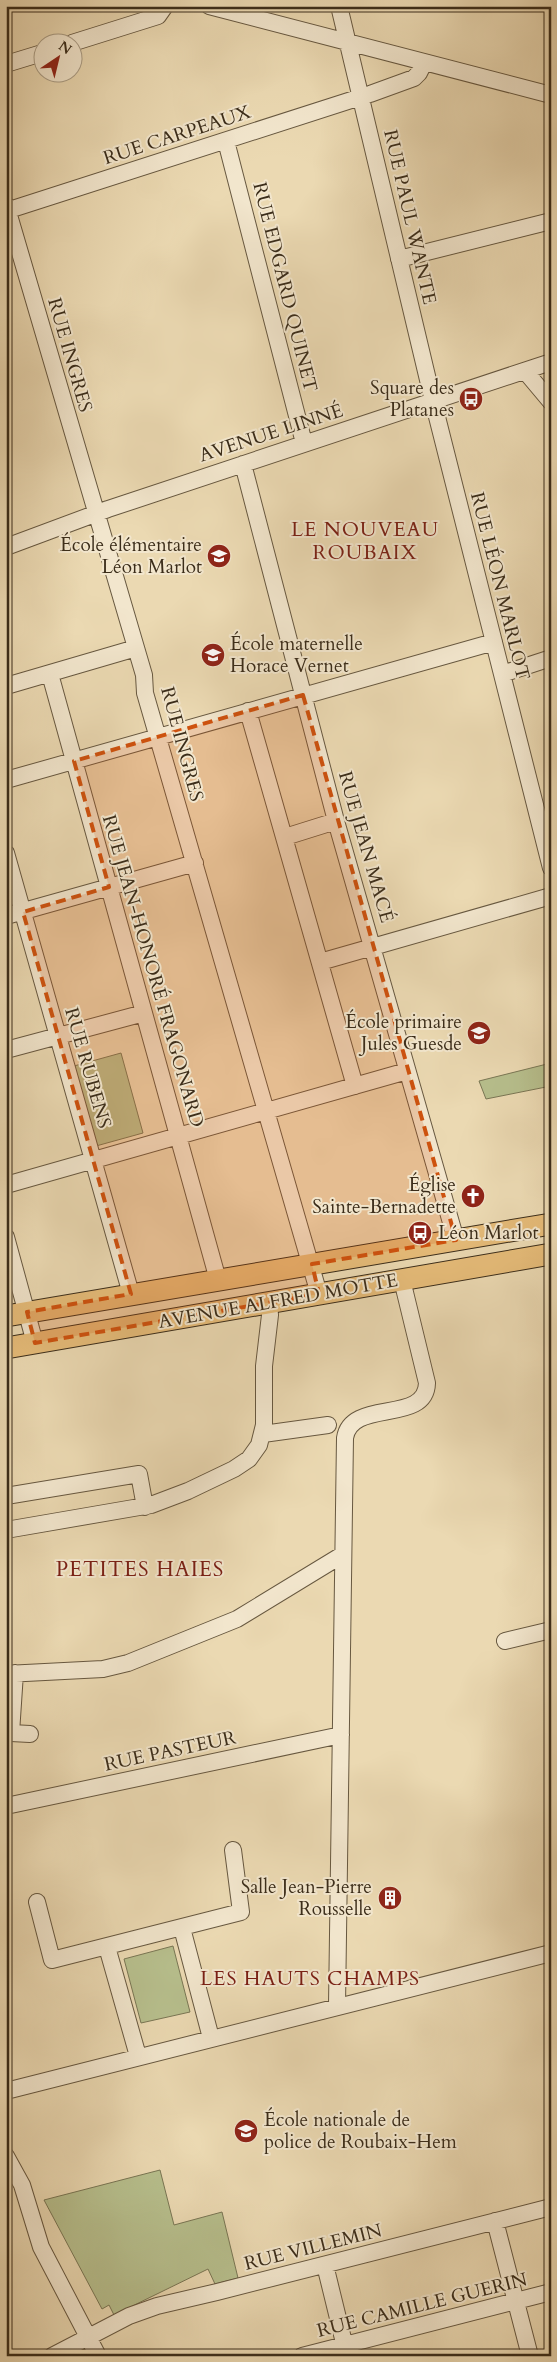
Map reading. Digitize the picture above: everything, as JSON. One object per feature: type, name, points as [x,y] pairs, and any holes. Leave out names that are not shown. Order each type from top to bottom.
[{"type":"main road","name":"AVENUE ALFRED MOTTE","points":[[6,1316],[551,1224]]},
{"type":"main road","name":"AVENUE ALFRED MOTTE","points":[[6,1348],[551,1254]]},
{"type":"street","points":[[82,40],[158,16],[165,6]]},
{"type":"street","points":[[209,6],[551,95]]},
{"type":"street","name":"RUE PAUL WANTE","points":[[339,6],[433,401]]},
{"type":"street","points":[[6,64],[32,56]]},
{"type":"street","name":"RUE CARPEAUX","points":[[7,209],[360,98],[414,78],[424,63]]},
{"type":"street","name":"RUE EDGARD QUINET","points":[[226,141],[304,443]]},
{"type":"street","name":"RUE INGRES","points":[[7,209],[144,675],[145,693],[157,736],[312,1264],[319,1294]]},
{"type":"street","points":[[399,259],[551,221]]},
{"type":"street","name":"AVENUE LINNÉ","points":[[6,547],[96,513],[551,362]]},
{"type":"street","points":[[525,371],[551,402]]},
{"type":"street","name":"RUE LÉON MARLOT","points":[[433,401],[551,868]]},
{"type":"street","name":"RUE JEAN MACÉ","points":[[243,464],[336,821],[456,1240]]},
{"type":"street","points":[[6,780],[494,642]]},
{"type":"street","points":[[6,686],[136,648]]},
{"type":"street","points":[[502,674],[551,658]]},
{"type":"street","name":"RUE JEAN-HONORÉ FRAGONARD","points":[[50,674],[218,1280]]},
{"type":"street","points":[[248,711],[354,1086]]},
{"type":"street","points":[[285,837],[336,821]]},
{"type":"street","name":"RUE RUBENS","points":[[6,853],[131,1294]]},
{"type":"street","points":[[6,916],[195,863]]},
{"type":"street","points":[[320,962],[551,896]]},
{"type":"street","points":[[6,1050],[144,1013]]},
{"type":"street","points":[[6,1185],[407,1071]]},
{"type":"street","points":[[6,1237],[35,1343]]},
{"type":"street","points":[[336,2006],[342,1735],[342,1555],[346,1432],[357,1420],[414,1404],[422,1398],[427,1386],[402,1280]]},
{"type":"street","points":[[6,1530],[145,1507],[172,1498],[234,1469],[252,1455],[263,1434],[264,1366],[270,1320],[269,1303]]},
{"type":"street","points":[[263,1434],[328,1425]]},
{"type":"street","points":[[6,1496],[139,1474],[145,1507]]},
{"type":"street","points":[[30,1734],[11,1733],[11,1673],[102,1668],[128,1663],[237,1619],[342,1555]]},
{"type":"street","points":[[505,1641],[551,1630]]},
{"type":"street","name":"RUE PASTEUR","points":[[6,1806],[342,1735]]},
{"type":"street","points":[[37,1902],[52,1960],[224,1917],[241,1912],[233,1850]]},
{"type":"street","points":[[182,1928],[211,2038]]},
{"type":"street","points":[[108,1947],[138,2056]]},
{"type":"street","points":[[6,2090],[551,1952]]},
{"type":"street","points":[[6,2156],[22,2185],[41,2247],[98,2356]]},
{"type":"street","name":"RUE VILLEMIN","points":[[52,2356],[129,2316],[157,2306],[551,2207]]},
{"type":"street","points":[[495,2220],[530,2356]]},
{"type":"street","points":[[325,2265],[346,2351]]},
{"type":"street","name":"RUE CAMILLE GUERIN","points":[[302,2356],[346,2351],[551,2292]]},
{"type":"highlighted area","points":[[303,695],[456,1240],[312,1264],[319,1294],[35,1343],[27,1312],[131,1294],[23,912],[109,887],[74,761]]},
{"type":"green space","points":[[121,1053],[143,1133],[96,1146],[74,1066]]},
{"type":"green space","points":[[551,1063],[551,1086],[486,1099],[479,1081]]},
{"type":"green space","points":[[173,1946],[190,2012],[141,2023],[124,1959]]},
{"type":"green space","points":[[160,2170],[174,2225],[222,2212],[238,2278],[215,2284],[208,2269],[114,2315],[109,2305],[102,2309],[44,2200]]},
{"type":"place","name":"Square des Platanes","points":[[471,399]]},
{"type":"place","name":"École élémentaire Léon Marlot","points":[[219,556]]},
{"type":"place","name":"École maternelle Horace Vernet","points":[[213,655]]},
{"type":"place","name":"École primaire Jules Guesde","points":[[479,1033]]},
{"type":"place","name":"Église Sainte-Bernadette","points":[[473,1196]]},
{"type":"place","name":"Léon Marlot","points":[[420,1233]]},
{"type":"place","name":"Salle Jean-Pierre Rousselle","points":[[390,1898]]},
{"type":"place","name":"École nationale de police de Roubaix-Hem","points":[[246,2131]]},
{"type":"district","name":"LE NOUVEAU ROUBAIX","points":[[365,540]]},
{"type":"district","name":"PETITES HAIES","points":[[140,1569]]},
{"type":"district","name":"LES HAUTS CHAMPS","points":[[310,1978]]}]
